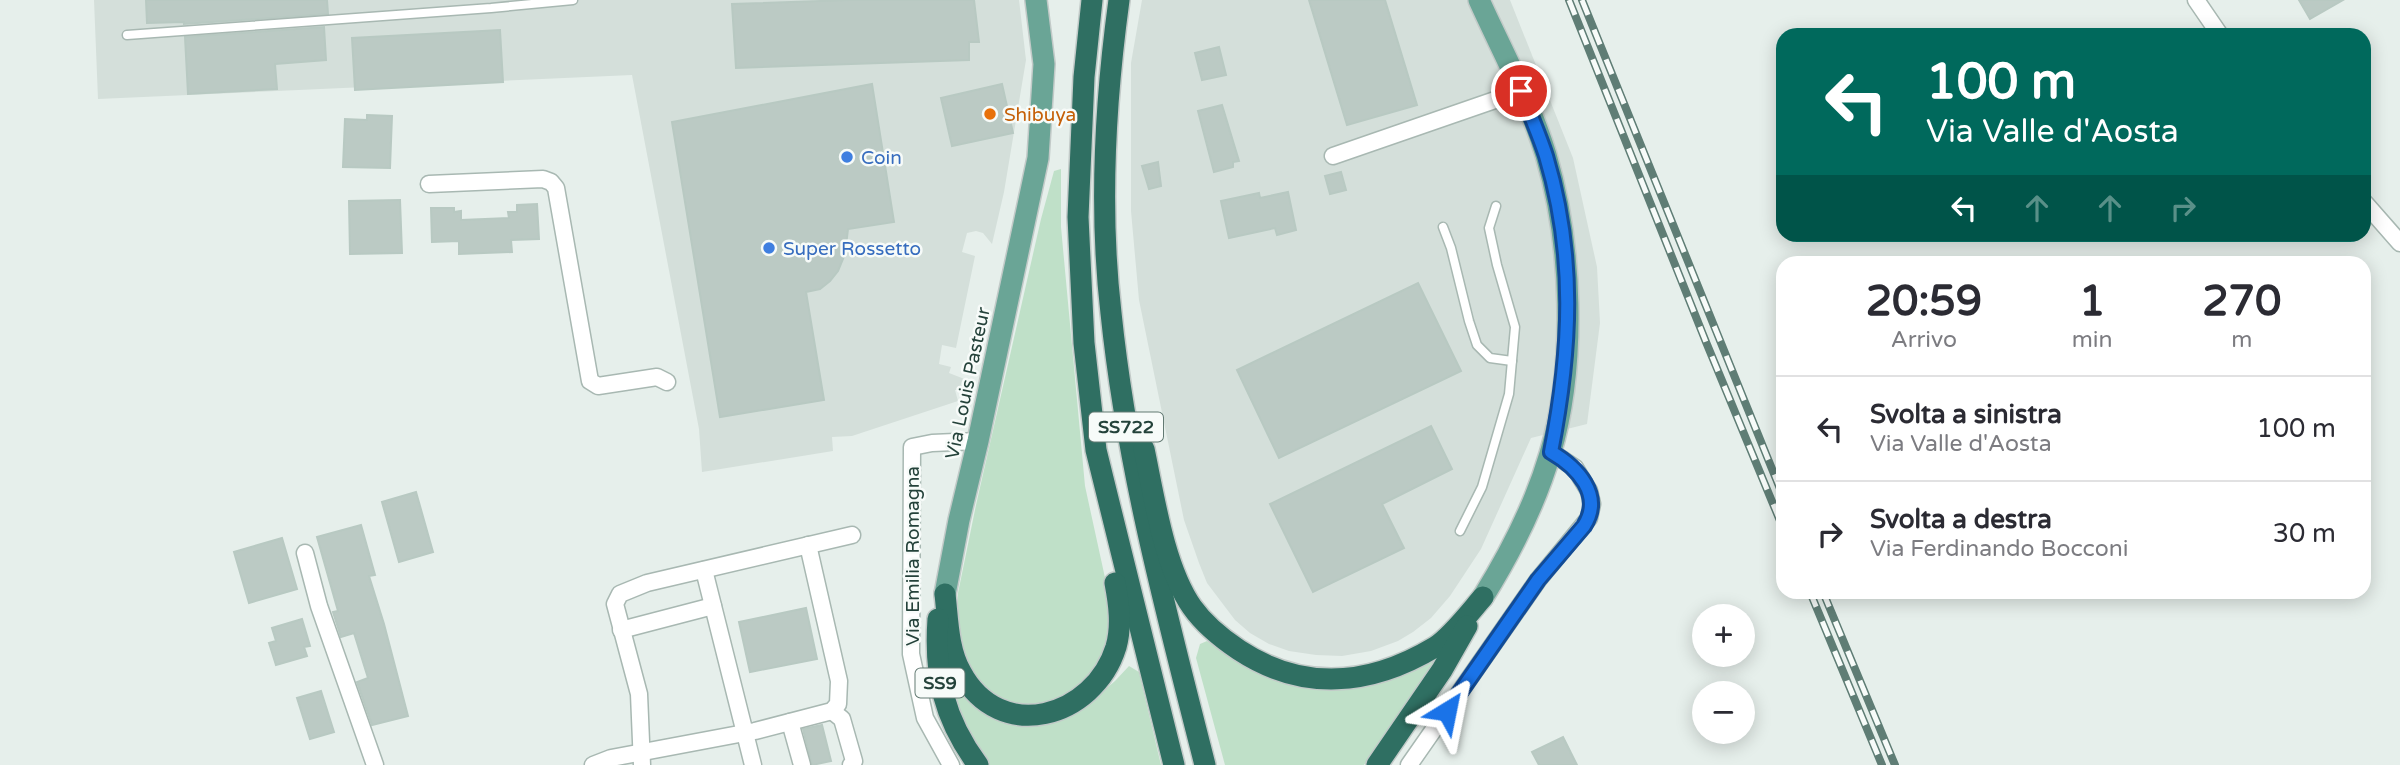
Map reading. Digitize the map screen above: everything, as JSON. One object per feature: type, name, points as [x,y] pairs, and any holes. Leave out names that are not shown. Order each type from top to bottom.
[{"type":"highway","name":"SS722","points":[[946,594],[953,655],[969,686],[990,704],[1018,715],[1033,716],[1058,710],[1080,698],[1095,684],[1116,648],[1119,601],[1098,497],[1096,450],[1079,280],[1078,217],[1084,77],[1093,0]]},
{"type":"highway","name":"SS722","points":[[1119,0],[1110,80],[1105,219],[1110,311],[1129,449],[1149,545],[1205,765]]},
{"type":"highway","points":[[1116,358],[1139,424],[1156,506],[1179,584],[1191,606],[1208,626],[1227,643],[1253,660],[1309,679],[1356,678],[1375,674],[1438,646],[1483,597]]},
{"type":"highway","name":"SS722","points":[[1096,450],[1174,765]]},
{"type":"highway","name":"Via Louis Pasteur","points":[[946,594],[938,617],[938,677],[953,724],[978,765]]},
{"type":"highway","points":[[1377,765],[1442,670],[1483,597]]},
{"type":"main road","name":"Via Louis Pasteur","points":[[946,594],[959,520],[1038,158],[1044,64],[1037,0]]},
{"type":"main road","points":[[1479,0],[1521,91],[1545,153],[1564,237],[1568,282],[1565,367],[1551,452],[1516,541],[1483,597]]},
{"type":"street","points":[[2196,0],[2216,28]]},
{"type":"street","points":[[1333,156],[1521,91]]},
{"type":"street","points":[[429,184],[543,179],[551,182],[556,188],[590,381],[598,386],[657,377],[667,382]]},
{"type":"street","points":[[2371,210],[2400,243]]},
{"type":"street","name":"Via Emilia Romagna","points":[[951,765],[925,719],[911,654],[912,447],[932,443],[978,441]]},
{"type":"street","points":[[1409,765],[1538,580],[1589,518],[1592,504],[1589,491],[1575,468],[1551,452]]},
{"type":"street","points":[[641,759],[639,694],[615,604],[620,594],[647,583],[852,535]]},
{"type":"street","points":[[593,765],[611,758],[641,759],[832,711],[838,704],[839,681],[808,545]]},
{"type":"street","points":[[305,553],[319,606],[375,765]]},
{"type":"street","points":[[704,569],[753,765]]},
{"type":"street","points":[[621,630],[713,606]]},
{"type":"street","points":[[832,711],[842,719],[854,761],[851,765]]},
{"type":"street","points":[[790,722],[802,765]]},
{"type":"lane","points":[[128,35],[489,4],[573,0]]},
{"type":"lane","points":[[1460,531],[1482,487],[1509,394],[1515,327],[1489,228],[1496,206]]},
{"type":"lane","points":[[1443,227],[1477,345],[1490,358],[1512,361]]},
{"type":"shaded area","points":[[94,0],[1019,0],[1026,60],[1004,192],[992,244],[983,233],[967,233],[962,252],[975,256],[956,348],[942,345],[939,364],[951,367],[949,373],[967,380],[966,390],[955,390],[958,401],[852,436],[832,437],[833,451],[702,472],[699,429],[632,75],[98,99]]},
{"type":"shaded area","points":[[1142,0],[1510,0],[1573,158],[1597,267],[1600,323],[1587,424],[1531,438],[1481,549],[1450,596],[1431,618],[1398,641],[1371,651],[1342,656],[1289,651],[1269,644],[1235,620],[1207,583],[1199,563],[1184,520],[1139,300],[1131,211],[1131,63]]},
{"type":"green space","points":[[1061,169],[1061,227],[1085,486],[1114,619],[1105,657],[1071,695],[1037,707],[1004,702],[973,678],[959,646],[957,613],[958,593],[976,505],[1041,219],[1054,171]]},
{"type":"green space","points":[[1207,641],[1246,667],[1285,682],[1444,654],[1364,765],[1225,765],[1196,658],[1200,644]]},
{"type":"green space","points":[[1129,666],[1139,672],[1161,765],[990,765],[960,719],[948,674],[950,673],[981,708],[1089,703]]},
{"type":"building","points":[[146,0],[327,0],[328,14],[184,24],[147,23]]},
{"type":"building","points":[[974,0],[979,42],[969,42],[969,60],[736,68],[732,4]]},
{"type":"building","points":[[1309,0],[1385,0],[1417,105],[1347,125]]},
{"type":"building","points":[[2299,0],[2343,0],[2310,19]]},
{"type":"building","points":[[324,27],[326,60],[275,64],[277,89],[188,94],[185,37]]},
{"type":"building","points":[[500,30],[503,82],[355,90],[352,38]]},
{"type":"building","points":[[1219,47],[1226,75],[1202,80],[1195,53]]},
{"type":"building","name":"Super Rossetto","points":[[872,84],[894,222],[848,229],[845,254],[838,271],[820,289],[806,292],[824,400],[720,417],[672,122]]},
{"type":"building","points":[[1002,84],[1013,133],[952,146],[941,98]]},
{"type":"building","points":[[1222,105],[1239,161],[1233,162],[1233,167],[1214,172],[1198,111]]},
{"type":"building","points":[[367,115],[392,116],[390,168],[343,167],[345,119],[367,120]]},
{"type":"building","points":[[1158,162],[1161,186],[1149,189],[1142,166]]},
{"type":"building","points":[[1341,172],[1346,190],[1330,194],[1325,176]]},
{"type":"building","points":[[1288,192],[1296,230],[1277,235],[1275,228],[1229,238],[1221,201],[1259,193],[1260,198]]},
{"type":"building","points":[[400,200],[402,253],[350,254],[349,201]]},
{"type":"building","points":[[537,204],[539,239],[511,240],[512,252],[459,254],[459,241],[432,242],[431,208],[454,208],[454,212],[461,211],[461,220],[509,218],[508,212],[517,212],[517,205]]},
{"type":"building","points":[[1418,283],[1461,371],[1279,458],[1237,370]]},
{"type":"building","points":[[1431,426],[1452,469],[1382,504],[1404,548],[1313,592],[1270,504]]},
{"type":"building","points":[[416,492],[433,552],[399,562],[382,502]]},
{"type":"building","points":[[361,525],[375,575],[369,576],[408,716],[372,725],[357,682],[368,678],[354,633],[341,637],[333,612],[338,611],[317,537]]},
{"type":"building","points":[[282,538],[297,589],[249,603],[234,552]]},
{"type":"building","points":[[806,608],[817,659],[750,672],[739,622]]},
{"type":"building","points":[[302,619],[310,646],[304,647],[307,656],[276,665],[269,643],[276,641],[272,628]]},
{"type":"building","points":[[321,691],[334,732],[310,739],[297,698]]},
{"type":"building","points":[[822,725],[831,761],[812,765],[803,729]]},
{"type":"building","points":[[1563,737],[1577,765],[1539,765],[1532,752]]},
{"type":"railway","points":[[1569,0],[1776,511]]},
{"type":"railway","points":[[1582,0],[1776,479]]},
{"type":"railway","points":[[1813,599],[1882,765]]},
{"type":"railway","points":[[1826,599],[1895,765]]},
{"type":"place","name":"Shibuya","points":[[990,114]]},
{"type":"place","name":"Coin","points":[[847,157]]},
{"type":"place","name":"Super Rossetto","points":[[769,248]]},
{"type":"route","points":[[1447,711],[1538,580],[1584,526],[1592,504],[1589,491],[1575,468],[1551,452],[1565,367],[1568,282],[1564,237],[1556,194],[1545,153],[1521,91]]}]
